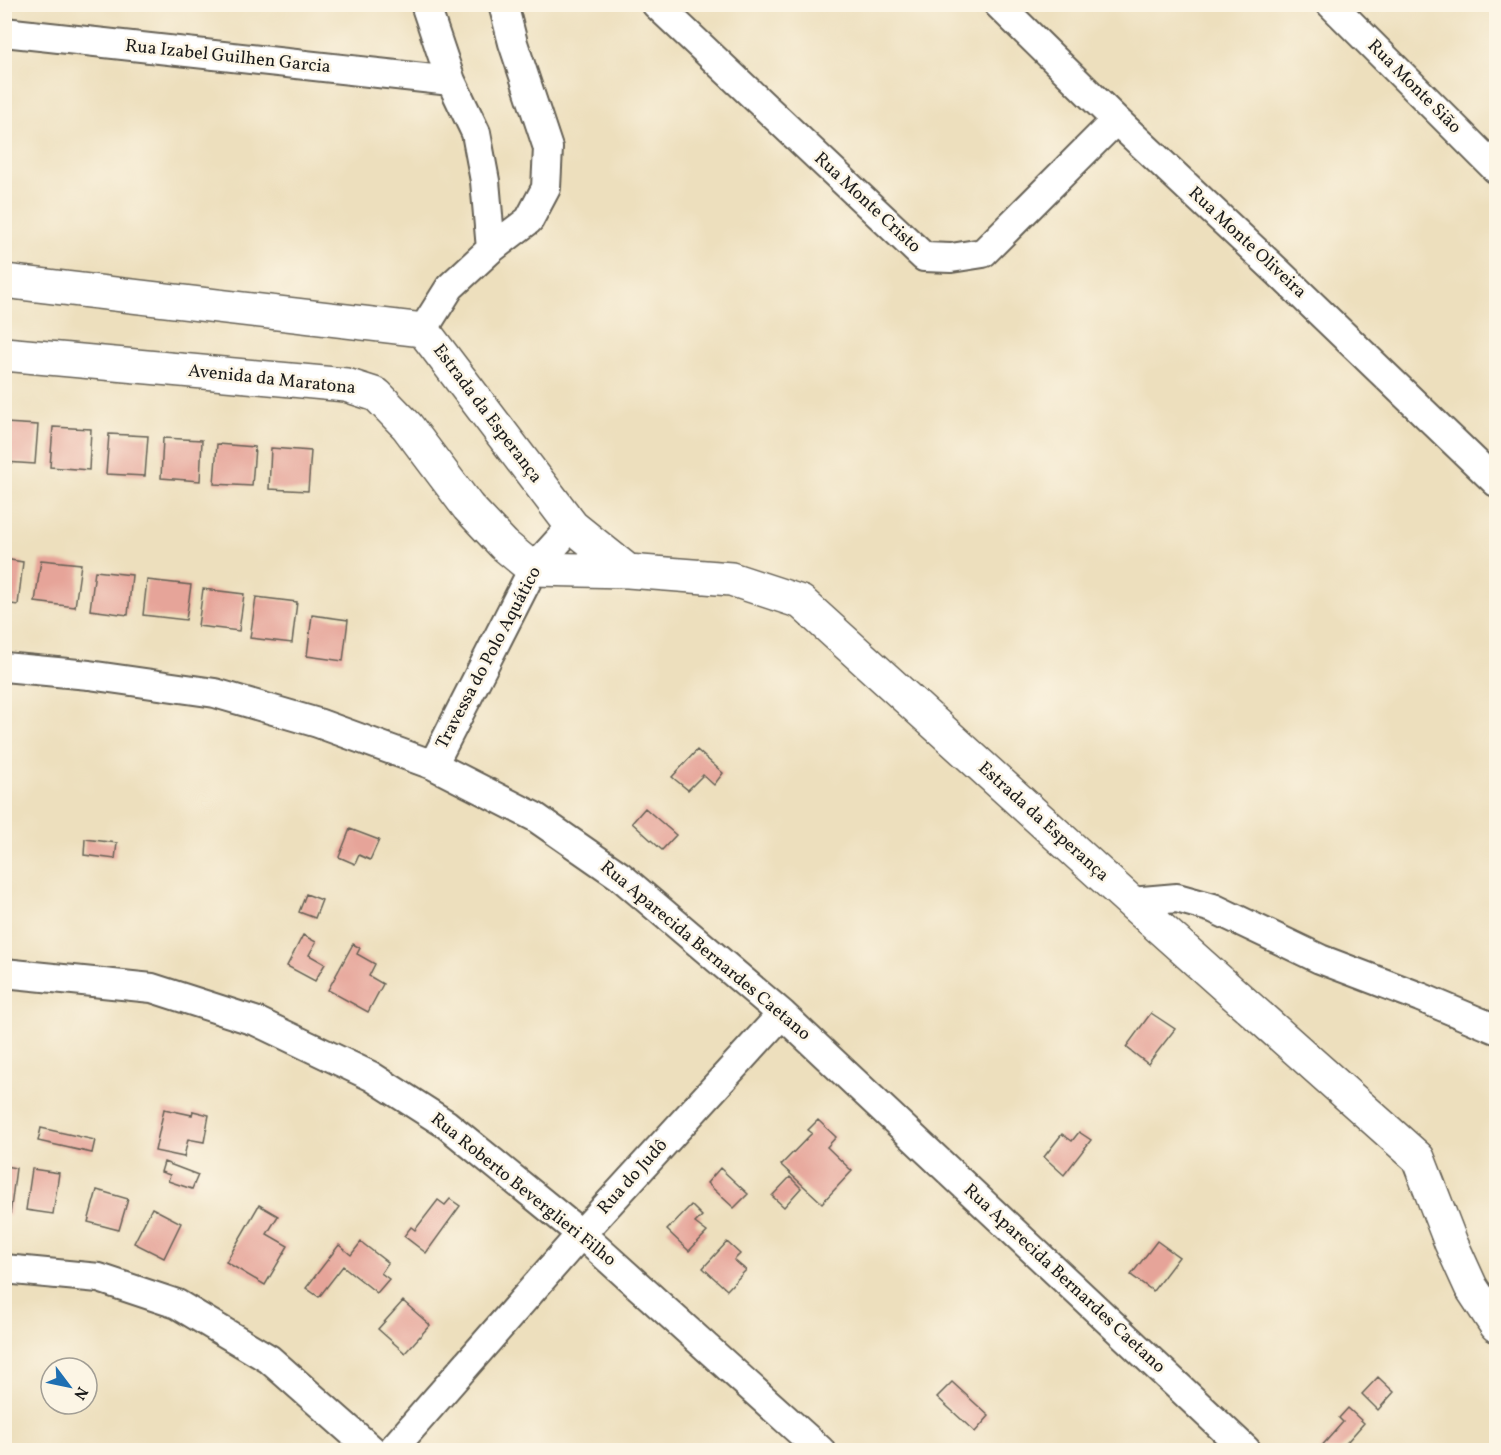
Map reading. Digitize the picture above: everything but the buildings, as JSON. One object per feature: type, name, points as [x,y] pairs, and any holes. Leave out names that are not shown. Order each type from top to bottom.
[{"type":"street","points":[[425,4],[452,81],[476,133],[485,181],[491,249]]},
{"type":"street","name":"Estrada da Esperança","points":[[502,4],[548,148],[546,188],[529,220],[491,249],[450,287],[423,330],[572,526],[628,571]]},
{"type":"street","name":"Rua Monte Cristo","points":[[656,4],[924,257],[951,258],[983,253],[1116,120]]},
{"type":"street","name":"Rua Monte Oliveira","points":[[998,4],[1116,120],[1497,482]]},
{"type":"street","name":"Rua Monte Sião","points":[[1330,4],[1497,169]]},
{"type":"street","name":"Rua Izabel Guilhen Garcia","points":[[4,32],[452,81]]},
{"type":"street","points":[[4,281],[423,330]]},
{"type":"street","name":"Avenida da Maratona","points":[[4,354],[346,385],[377,395],[407,426],[468,507],[504,545],[533,569]]},
{"type":"street","name":"Travessa do Polo Aquático","points":[[433,765],[533,569],[572,526]]},
{"type":"street","name":"Estrada da Esperança","points":[[533,569],[628,571],[731,579],[801,602],[1131,902],[1418,1158],[1471,1287],[1497,1325]]},
{"type":"street","name":"Rua Aparecida Bernardes Caetano","points":[[4,667],[89,675],[215,693],[318,723],[433,765],[535,817],[620,876],[782,1014],[1246,1450]]},
{"type":"street","points":[[1131,902],[1177,898],[1213,908],[1320,959],[1497,1029]]},
{"type":"street","name":"Rua Roberto Beverglieri Filho","points":[[4,973],[152,988],[258,1022],[371,1076],[446,1124],[581,1234],[820,1450]]},
{"type":"street","name":"Rua do Judô","points":[[392,1450],[581,1234],[782,1014]]},
{"type":"street","points":[[4,1269],[99,1278],[177,1304],[269,1359],[372,1450]]}]
